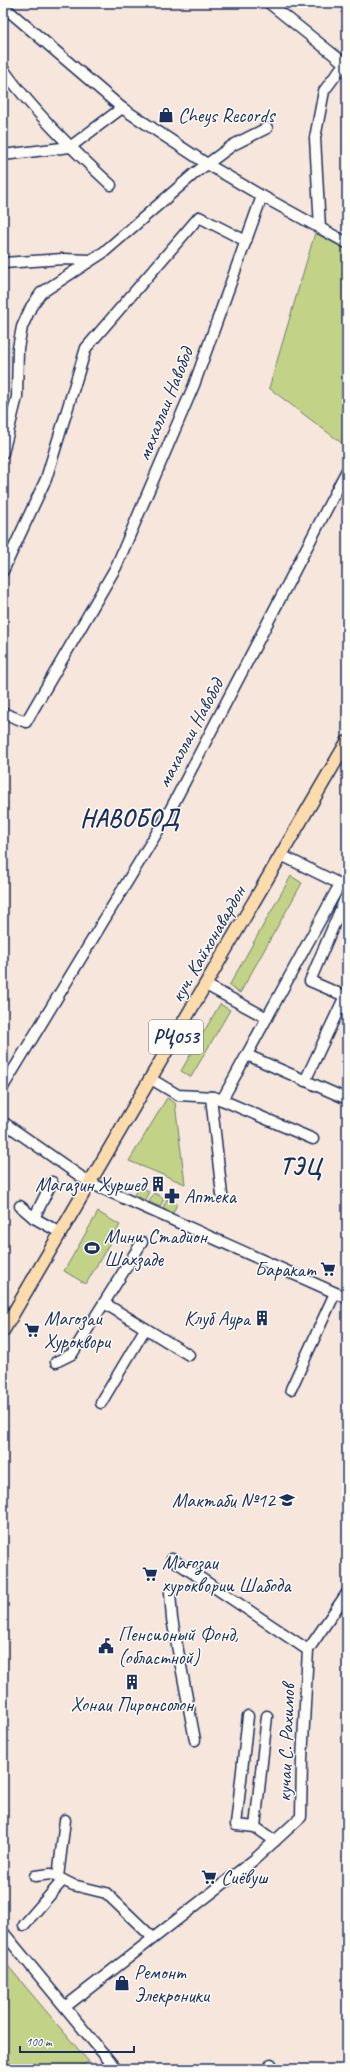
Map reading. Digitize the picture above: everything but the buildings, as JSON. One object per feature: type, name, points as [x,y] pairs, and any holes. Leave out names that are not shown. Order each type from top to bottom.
[{"type":"main road","name":"куч. Кайхонавардон","points":[[3,1331],[347,742]]},
{"type":"street","points":[[269,3],[346,62],[324,92],[315,138],[320,228]]},
{"type":"street","points":[[3,6],[122,108],[207,164],[347,244]]},
{"type":"street","points":[[3,69],[18,90],[70,147],[111,185]]},
{"type":"street","points":[[3,155],[70,147],[122,108]]},
{"type":"street","points":[[3,453],[17,397],[18,348],[22,327],[31,307],[41,293],[104,252],[207,164],[233,145],[267,128]]},
{"type":"street","name":"махаллаи Навобод","points":[[3,713],[26,722],[116,567],[194,385],[246,241],[264,197]]},
{"type":"street","points":[[3,571],[46,479],[86,348],[199,217],[246,241]]},
{"type":"street","points":[[3,263],[63,259],[90,260]]},
{"type":"street","name":"махаллаи Навобод","points":[[3,1087],[167,816],[347,470]]},
{"type":"street","points":[[222,1100],[343,886],[281,855]]},
{"type":"street","points":[[305,1081],[346,996],[310,981],[347,894]]},
{"type":"street","points":[[206,985],[267,1018]]},
{"type":"street","points":[[247,1055],[347,1099]]},
{"type":"street","points":[[151,1079],[178,1095],[211,1097],[222,1100],[313,1139]]},
{"type":"street","points":[[211,1097],[222,1195]]},
{"type":"street","points":[[3,1122],[90,1183],[347,1298]]},
{"type":"street","points":[[34,1218],[52,1182]]},
{"type":"street","points":[[20,1206],[34,1218],[61,1233]]},
{"type":"street","points":[[56,1362],[72,1354],[142,1242]]},
{"type":"street","points":[[291,1389],[335,1293]]},
{"type":"street","points":[[104,1303],[189,1355]]},
{"type":"street","points":[[101,1403],[145,1329]]},
{"type":"street","points":[[172,1559],[308,1650],[347,1593]]},
{"type":"street","points":[[170,1592],[172,1619],[195,1740]]},
{"type":"street","name":"кучаи С. Рахимов","points":[[65,2007],[255,1859],[301,1817],[302,1760],[308,1650]]},
{"type":"street","points":[[248,1716],[236,1825],[255,1827],[275,1841]]},
{"type":"street","points":[[255,1827],[267,1716]]},
{"type":"street","points":[[24,1925],[61,1879],[65,1820]]},
{"type":"street","points":[[35,1876],[51,1874],[88,1890],[106,1893],[153,1938]]},
{"type":"street","points":[[3,1932],[116,2069]]},
{"type":"green space","points":[[315,233],[347,250],[347,447],[269,388]]},
{"type":"green space","points":[[291,876],[302,883],[240,993],[229,986]]},
{"type":"green space","points":[[220,1004],[230,1010],[191,1077],[181,1071]]},
{"type":"green space","points":[[167,1098],[175,1103],[185,1184],[129,1161]]},
{"type":"green space","points":[[139,1186],[149,1191],[145,1200],[134,1195]]},
{"type":"green space","points":[[154,1193],[164,1198],[160,1207],[149,1202]]},
{"type":"green space","points":[[167,1199],[177,1204],[173,1213],[163,1208]]},
{"type":"green space","name":"Мини Стадион Шахзаде","points":[[98,1212],[120,1225],[86,1284],[64,1271]]},
{"type":"green space","points":[[3,1960],[89,2062],[72,2069],[3,2069]]},
{"type":"place","name":"Cheys Records","points":[[166,115]]},
{"type":"place","name":"Магазин Хуршед","points":[[158,1184]]},
{"type":"place","name":"Аптека","points":[[172,1196]]},
{"type":"place","name":"Мини Стадион Шахзаде","points":[[92,1248]]},
{"type":"place","name":"Баракат","points":[[328,1269]]},
{"type":"place","name":"Клуб Аура","points":[[262,1318]]},
{"type":"place","name":"Магозаи Хуроквори","points":[[32,1330]]},
{"type":"place","name":"Мактаби №12","points":[[287,1500]]},
{"type":"place","name":"Мағозаи хуроквории Шабода","points":[[150,1574]]},
{"type":"place","name":"Пенсионый Фонд, (областной)","points":[[106,1646]]},
{"type":"place","name":"Хонаи Пиронсолон","points":[[132,1682]]},
{"type":"place","name":"Сиёвуш","points":[[209,1877]]},
{"type":"place","name":"Ремонт Элекроники","points":[[122,1983]]},
{"type":"district","name":"НАВОБОД","points":[[130,818]]},
{"type":"district","name":"ТЭЦ","points":[[301,1166]]}]
